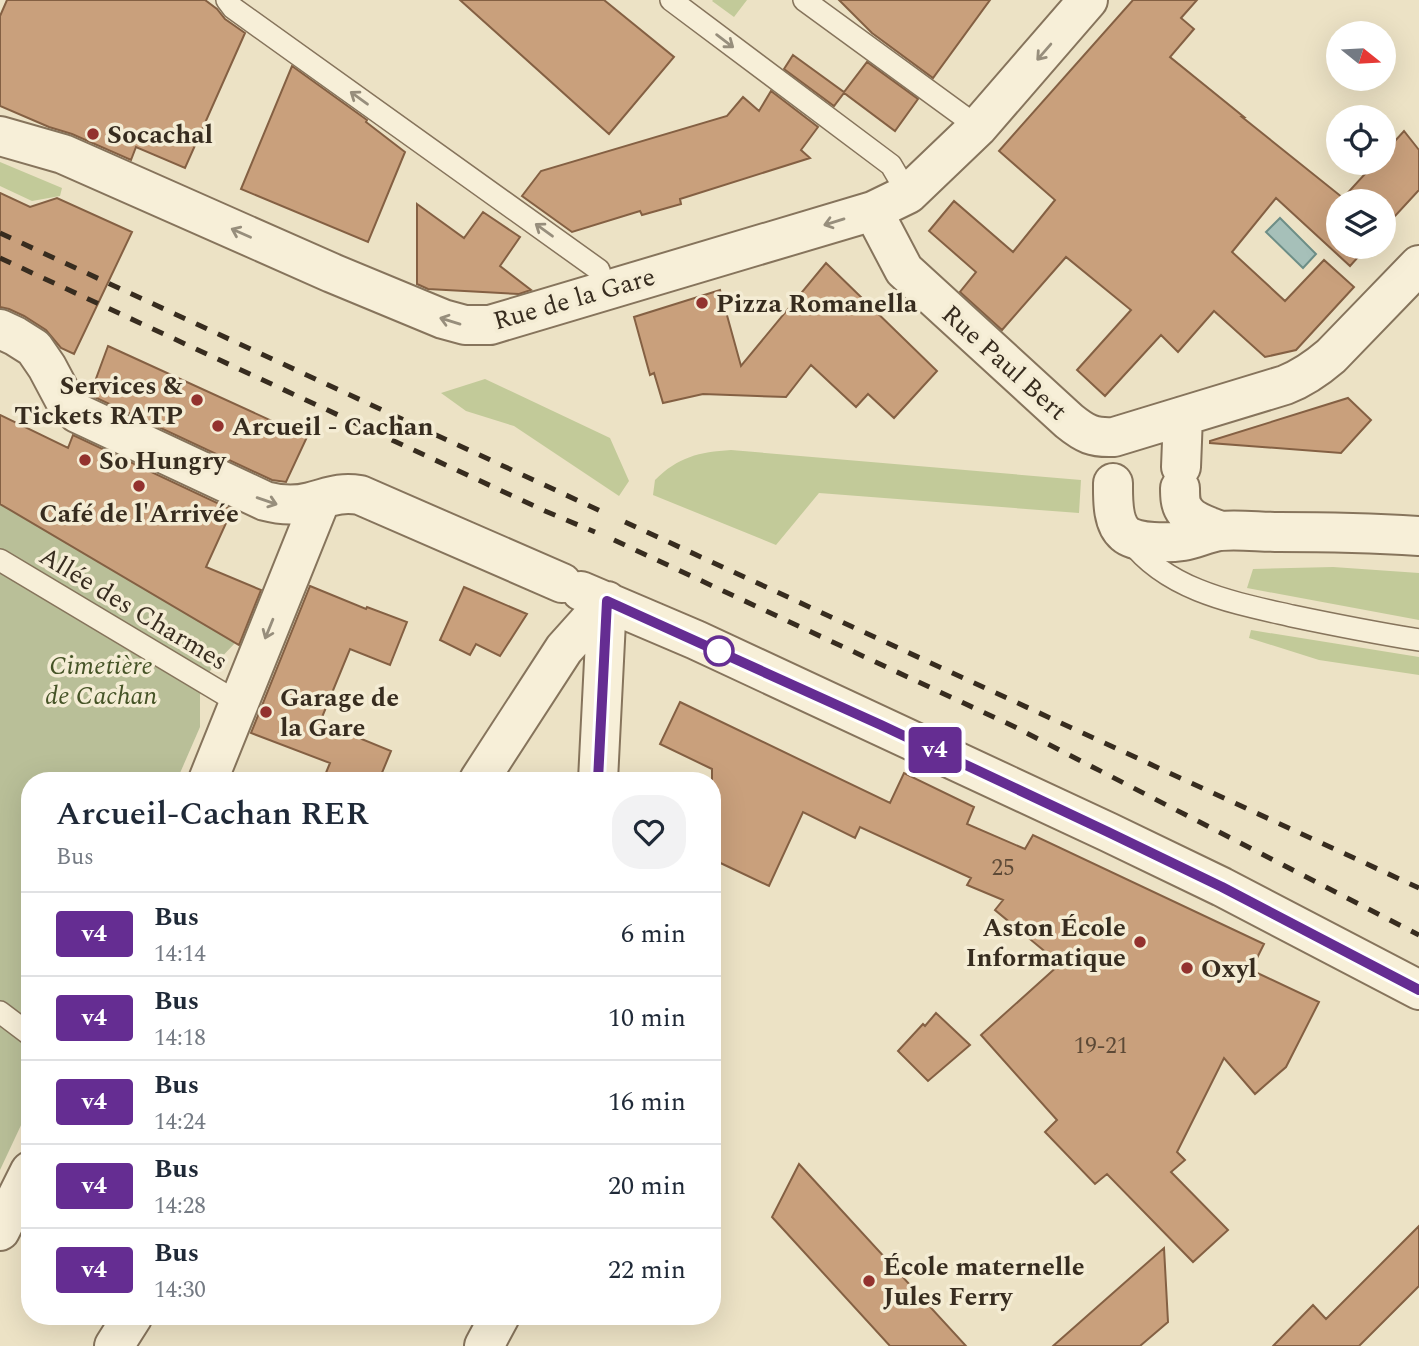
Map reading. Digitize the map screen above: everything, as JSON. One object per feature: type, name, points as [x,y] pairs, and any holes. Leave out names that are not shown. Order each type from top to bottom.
[{"type":"street","name":"Rue de la Gare","points":[[0,136],[63,154],[443,319],[465,326],[490,324],[873,211],[908,194],[978,127],[1088,0]]},
{"type":"street","name":"Rue Paul Bert","points":[[873,211],[904,270],[1069,421],[1090,436],[1102,437],[1114,460]]},
{"type":"street","points":[[1419,265],[1317,369],[1285,386],[1183,416],[1114,460],[1115,514],[1125,534],[1146,541],[1182,541],[1220,531],[1419,536]]},
{"type":"street","points":[[0,329],[34,348],[64,399],[76,413],[265,501],[280,505],[297,505],[335,494],[360,495],[881,725],[1222,887],[1419,990]]},
{"type":"street","points":[[1183,416],[1180,478],[1184,511],[1200,523],[1220,531]]},
{"type":"street","points":[[211,772],[321,499]]},
{"type":"street","points":[[484,772],[564,649],[583,592]]},
{"type":"street","points":[[583,592],[597,772]]},
{"type":"street","points":[[0,1231],[21,1189]]},
{"type":"street","points":[[114,1346],[127,1325]]},
{"type":"street","points":[[484,1346],[495,1325]]},
{"type":"lane","points":[[227,0],[233,8],[599,270]]},
{"type":"lane","points":[[671,0],[891,165],[908,194]]},
{"type":"lane","points":[[804,0],[978,127]]},
{"type":"lane","points":[[1125,534],[1151,564],[1206,593],[1233,603],[1419,640]]},
{"type":"lane","name":"Allée des Charmes","points":[[0,560],[239,704]]},
{"type":"lane","points":[[0,1012],[21,1028]]},
{"type":"green space","points":[[713,0],[747,0],[734,17]]},
{"type":"green space","points":[[0,162],[62,188],[60,196],[32,201],[0,186]]},
{"type":"green space","points":[[485,379],[610,438],[629,481],[619,496],[514,426],[466,411],[441,393]]},
{"type":"green space","points":[[731,450],[1081,480],[1079,513],[819,493],[776,545],[653,495],[655,480],[672,466],[699,454]]},
{"type":"green space","name":"Cimetière de Cachan","points":[[0,504],[235,643],[214,665],[203,682],[200,695],[200,727],[180,772],[21,772],[21,1125],[0,1170]]},
{"type":"green space","points":[[1333,567],[1419,573],[1419,620],[1247,588],[1253,569]]},
{"type":"green space","points":[[1251,630],[1419,657],[1419,675],[1319,660],[1249,638]]},
{"type":"water","points":[[1280,218],[1316,254],[1303,268],[1266,232]]},
{"type":"building","points":[[7,0],[205,0],[245,33],[185,168],[136,147],[131,160],[0,106],[0,16]]},
{"type":"building","points":[[460,0],[604,0],[674,57],[609,134]]},
{"type":"building","points":[[839,0],[990,0],[933,78],[872,33]]},
{"type":"building","points":[[1133,0],[1197,0],[1181,18],[1194,29],[1170,57],[1332,189],[1326,189],[1326,244],[1276,198],[1232,252],[1285,301],[1324,260],[1354,287],[1296,350],[1265,357],[1214,311],[1178,352],[1161,335],[1105,396],[1077,370],[1131,310],[1066,257],[1002,330],[960,292],[976,272],[929,231],[954,201],[1013,252],[1055,200],[999,151]]},
{"type":"building","points":[[793,55],[844,92],[867,62],[918,99],[895,131],[844,93],[834,106],[784,69]]},
{"type":"building","points":[[292,66],[367,120],[366,122],[405,152],[368,242],[241,189]]},
{"type":"building","points":[[771,91],[818,127],[801,150],[810,158],[680,199],[681,204],[642,215],[640,211],[572,232],[522,196],[541,171],[727,116],[743,97],[759,111]]},
{"type":"building","points":[[1404,131],[1419,150],[1419,190],[1396,215],[1396,189],[1351,189],[1364,175],[1396,175],[1396,140]]},
{"type":"building","points":[[0,193],[30,207],[57,198],[132,232],[74,354],[61,348],[46,330],[24,316],[0,307]]},
{"type":"building","points":[[417,204],[464,238],[483,212],[520,237],[500,266],[531,290],[519,294],[428,289],[417,284]]},
{"type":"building","points":[[1342,259],[1356,259],[1350,266]]},
{"type":"building","points":[[826,263],[937,371],[894,418],[868,394],[856,407],[811,365],[786,397],[703,394],[663,403],[654,373],[650,375],[634,317],[720,290],[741,366]]},
{"type":"building","name":"Arcueil - Cachan","points":[[108,346],[307,437],[286,482],[272,480],[90,395]]},
{"type":"building","points":[[1348,398],[1371,420],[1341,453],[1210,443],[1210,441]]},
{"type":"building","points":[[0,415],[68,448],[73,435],[232,510],[206,567],[261,590],[239,645],[0,504]]},
{"type":"building","points":[[310,586],[407,622],[390,665],[350,649],[320,722],[391,751],[382,772],[326,772],[330,763],[251,733]]},
{"type":"building","points":[[464,587],[527,614],[500,656],[476,644],[470,655],[440,640]]},
{"type":"building","points":[[680,702],[890,803],[904,773],[974,807],[967,824],[1025,849],[1033,835],[1264,944],[1251,970],[1319,1002],[1286,1067],[1255,1094],[1224,1058],[1177,1152],[1185,1160],[1171,1172],[1228,1230],[1193,1262],[1107,1174],[1095,1184],[1045,1132],[1057,1120],[981,1035],[1060,964],[995,910],[1003,900],[967,885],[971,878],[860,827],[855,838],[803,812],[769,886],[721,863],[721,772],[712,772],[712,769],[660,744]]},
{"type":"building","points":[[936,1013],[970,1045],[928,1081],[898,1051]]},
{"type":"building","name":"École maternelle Jules Ferry","points":[[799,1164],[966,1346],[890,1346],[772,1217]]},
{"type":"building","points":[[1419,1226],[1419,1286],[1359,1346],[1273,1346],[1313,1305],[1326,1319]]},
{"type":"building","points":[[1164,1248],[1168,1322],[1140,1346],[1053,1346]]},
{"type":"railway","points":[[0,233],[607,514]]},
{"type":"railway","points":[[0,258],[595,532]]},
{"type":"railway","points":[[625,522],[1419,888]]},
{"type":"railway","points":[[614,540],[1015,727],[1419,935]]},
{"type":"bus line","name":"v4","points":[[598,772],[607,601],[881,725],[1108,832],[1222,887],[1419,990]]},
{"type":"place","name":"Socachal","points":[[93,134]]},
{"type":"place","name":"Pizza Romanella","points":[[702,303]]},
{"type":"place","name":"Services & Tickets RATP","points":[[197,400]]},
{"type":"place","name":"Arcueil - Cachan","points":[[218,426]]},
{"type":"place","name":"So Hungry","points":[[85,460]]},
{"type":"place","name":"Café de l'Arrivée","points":[[139,486]]},
{"type":"place","name":"Garage de la Gare","points":[[266,712]]},
{"type":"place","name":"Aston École Informatique","points":[[1140,942]]},
{"type":"place","name":"Oxyl","points":[[1187,968]]},
{"type":"place","name":"École maternelle Jules Ferry","points":[[869,1281]]}]
